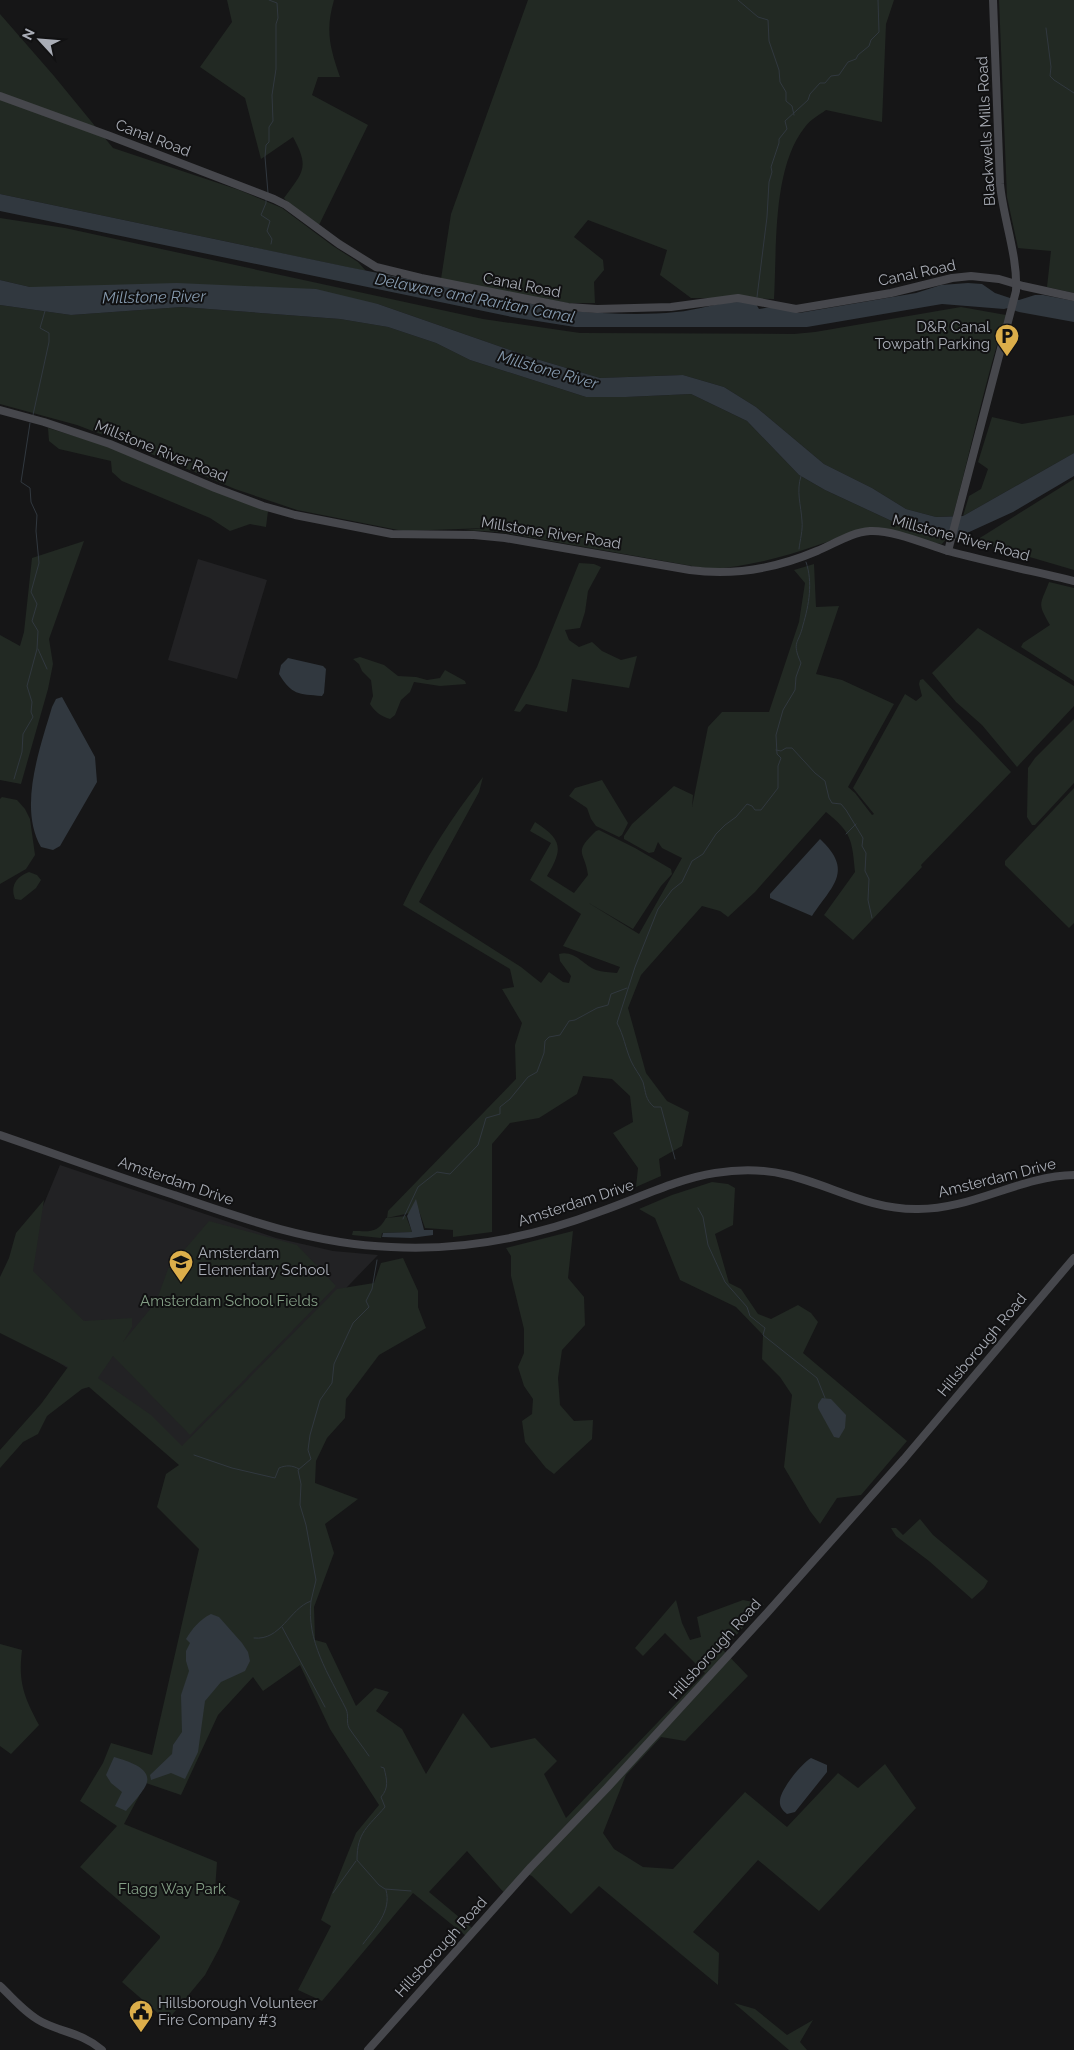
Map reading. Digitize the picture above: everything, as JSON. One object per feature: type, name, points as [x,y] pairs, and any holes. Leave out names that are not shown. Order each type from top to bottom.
[{"type":"street","name":"Blackwells Mills Road","points":[[948,551],[1014,299],[1016,284],[1002,206],[1000,184],[993,0]]},
{"type":"street","name":"Canal Road","points":[[0,96],[125,141],[274,199],[286,205],[339,244],[376,267],[540,303],[581,308],[643,308],[686,306],[744,298],[796,309],[891,293],[943,280],[964,277],[988,277],[1074,297]]},
{"type":"street","name":"Millstone River Road","points":[[0,410],[44,422],[110,444],[214,488],[263,506],[295,515],[378,532],[402,535],[490,536],[690,570],[720,573],[742,572],[796,559],[852,535],[870,531],[892,534],[948,551],[1074,581]]},
{"type":"street","name":"Amsterdam Drive","points":[[0,1135],[276,1229],[338,1242],[403,1248],[466,1245],[535,1233],[580,1220],[684,1181],[726,1171],[749,1170],[777,1173],[802,1179],[868,1203],[897,1208],[918,1209],[952,1206],[1034,1180],[1074,1175]]},
{"type":"street","name":"Hillsborough Road","points":[[368,2050],[904,1459],[1074,1258]]},
{"type":"street","points":[[0,1986],[39,2020],[54,2028],[79,2035],[102,2050]]},
{"type":"shaded area","points":[[198,559],[267,580],[237,679],[168,660]]},
{"type":"shaded area","name":"Amsterdam Elementary School","points":[[60,1165],[276,1238],[333,1251],[378,1255],[185,1455],[84,1378],[0,1327],[0,1310]]},
{"type":"green space","points":[[227,0],[334,0],[329,30],[340,77],[318,77],[312,95],[368,125],[319,225],[288,203],[284,198],[300,175],[303,163],[293,137],[261,159],[245,98],[200,67],[232,22]]},
{"type":"green space","points":[[528,0],[894,0],[886,24],[882,122],[826,110],[807,124],[794,144],[781,186],[778,209],[774,299],[691,298],[660,275],[667,250],[588,220],[574,237],[603,260],[604,270],[594,282],[595,303],[568,303],[441,279],[451,214]]},
{"type":"green space","points":[[999,0],[1074,0],[1074,293],[1047,287],[1051,251],[1018,248],[1007,197]]},
{"type":"green space","points":[[0,14],[113,148],[239,190],[282,208],[358,262],[366,271],[0,194]]},
{"type":"green space","points":[[0,218],[65,228],[483,319],[580,333],[794,334],[961,307],[1006,315],[953,516],[936,517],[906,509],[872,488],[824,464],[756,407],[724,387],[683,375],[600,378],[533,358],[378,304],[30,287],[0,280]]},
{"type":"green space","points":[[0,305],[71,315],[182,307],[340,319],[388,327],[436,343],[470,360],[586,397],[691,394],[747,421],[799,475],[825,490],[911,530],[948,537],[942,544],[887,529],[871,528],[851,532],[828,542],[766,561],[709,569],[499,532],[463,530],[487,528],[403,531],[297,510],[235,489],[77,425],[0,404]]},
{"type":"green space","points":[[1074,415],[1074,453],[963,516],[969,496],[981,489],[988,469],[978,462],[992,417],[1022,424]]},
{"type":"green space","points":[[48,428],[114,448],[195,484],[268,511],[266,527],[250,524],[230,531],[210,518],[122,481],[112,472],[111,461],[59,449],[49,441]]},
{"type":"green space","points":[[1074,479],[1074,570],[975,541]]},
{"type":"green space","points":[[84,541],[49,639],[53,664],[48,689],[21,784],[0,780],[0,635],[20,646],[24,632],[32,558]]},
{"type":"green space","points":[[579,563],[594,564],[601,567],[588,591],[585,612],[580,628],[565,630],[569,640],[579,647],[592,642],[602,651],[621,660],[637,656],[629,688],[572,679],[567,712],[526,704],[520,712],[514,711],[537,667]]},
{"type":"green space","points":[[814,564],[816,607],[839,606],[816,674],[842,680],[894,704],[848,787],[872,815],[874,814],[853,788],[905,694],[916,701],[922,696],[919,684],[920,680],[923,679],[1011,772],[921,865],[922,867],[853,940],[824,915],[855,872],[853,852],[849,838],[835,819],[826,812],[755,892],[728,917],[720,911],[702,906],[641,975],[628,1008],[646,1073],[667,1101],[689,1112],[682,1146],[659,1159],[661,1176],[636,1187],[638,1168],[613,1133],[633,1122],[630,1096],[612,1079],[583,1076],[577,1094],[539,1118],[510,1123],[492,1144],[492,1232],[453,1237],[453,1230],[425,1228],[419,1211],[387,1218],[388,1211],[516,1079],[515,1045],[522,1023],[502,989],[514,987],[510,969],[403,905],[429,855],[483,777],[479,792],[419,902],[521,967],[541,983],[549,972],[563,982],[569,983],[571,976],[560,961],[559,954],[565,953],[574,956],[596,970],[617,973],[620,967],[563,946],[581,914],[530,880],[551,843],[530,831],[535,822],[551,834],[555,840],[558,852],[547,876],[574,893],[588,875],[582,849],[584,844],[599,830],[671,869],[672,874],[661,886],[633,929],[587,902],[639,934],[682,858],[662,848],[658,842],[654,852],[649,853],[624,839],[624,836],[632,824],[674,786],[693,795],[692,807],[708,727],[722,712],[769,712],[799,622],[805,583],[794,570]]},
{"type":"green space","points":[[1049,582],[1074,588],[1074,681],[1021,647],[1023,643],[1050,625],[1041,604]]},
{"type":"green space","points":[[978,628],[1074,686],[1074,706],[1017,767],[982,725],[956,702],[932,673]]},
{"type":"green space","points":[[360,657],[384,665],[398,676],[427,680],[440,678],[445,670],[465,681],[466,684],[440,686],[414,682],[410,692],[401,700],[395,715],[390,719],[378,713],[370,704],[373,696],[371,680],[353,659]]},
{"type":"green space","points":[[1074,719],[1074,783],[1035,825],[1032,825],[1027,817],[1028,768],[1035,758]]},
{"type":"green space","points":[[602,780],[628,823],[619,837],[596,826],[587,808],[569,796],[575,788]]},
{"type":"green space","points":[[1074,788],[1074,923],[1069,928],[1005,865],[1005,861]]},
{"type":"green space","points":[[2,797],[17,800],[25,809],[30,819],[35,855],[26,869],[0,884],[0,799]]},
{"type":"green space","points":[[29,872],[37,875],[41,880],[36,888],[21,900],[15,899],[13,890],[15,882]]},
{"type":"green space","points":[[712,1182],[728,1184],[735,1188],[733,1225],[715,1234],[729,1283],[741,1289],[758,1314],[771,1319],[798,1305],[811,1313],[818,1322],[803,1353],[907,1441],[861,1495],[837,1498],[820,1524],[810,1511],[784,1467],[792,1395],[780,1377],[762,1359],[763,1335],[736,1307],[680,1280],[655,1218],[639,1209],[672,1195]]},
{"type":"green space","points":[[44,1200],[33,1271],[84,1321],[132,1318],[132,1327],[123,1342],[156,1302],[168,1269],[209,1221],[297,1245],[336,1286],[190,1435],[113,1356],[98,1378],[151,1415],[182,1446],[337,1289],[374,1283],[381,1263],[403,1258],[418,1291],[418,1307],[426,1328],[379,1355],[346,1399],[345,1418],[327,1438],[316,1461],[315,1483],[358,1499],[325,1524],[334,1553],[314,1607],[315,1640],[326,1643],[356,1706],[375,1688],[389,1692],[376,1711],[402,1729],[426,1774],[463,1713],[491,1748],[535,1738],[557,1761],[544,1774],[566,1818],[705,1673],[665,1633],[643,1656],[635,1648],[676,1600],[682,1623],[690,1640],[701,1637],[697,1617],[743,1600],[764,1604],[723,1650],[748,1676],[685,1741],[661,1737],[626,1775],[603,1833],[614,1849],[643,1867],[673,1869],[745,1792],[787,1827],[838,1773],[858,1788],[885,1764],[916,1808],[819,1911],[758,1860],[693,1932],[719,1953],[718,1985],[599,1886],[571,1914],[532,1876],[527,1874],[507,1896],[467,1851],[429,1892],[472,1928],[466,1936],[413,1893],[322,2001],[298,1990],[331,1926],[321,1920],[356,1833],[379,1805],[330,1729],[300,1665],[263,1691],[253,1677],[218,1715],[181,1795],[146,1783],[124,1824],[217,1862],[215,1890],[240,1901],[220,1947],[205,1975],[167,2021],[122,1982],[160,1936],[80,1867],[117,1826],[80,1801],[103,1763],[111,1743],[152,1755],[199,1549],[157,1507],[166,1474],[179,1465],[89,1387],[82,1389],[47,1416],[38,1434],[23,1442],[0,1468],[0,1450],[41,1404],[68,1367],[0,1333],[0,1277],[9,1258],[16,1233]]},
{"type":"green space","points":[[406,1216],[412,1232],[382,1233],[381,1238],[352,1235],[353,1231],[376,1229],[386,1218]]},
{"type":"green space","points":[[573,1231],[568,1278],[584,1297],[585,1325],[562,1350],[558,1378],[560,1405],[574,1421],[593,1420],[592,1439],[554,1474],[546,1468],[525,1442],[522,1421],[532,1414],[533,1399],[524,1386],[518,1367],[524,1353],[524,1329],[511,1276],[511,1256],[506,1248]]},
{"type":"green space","points":[[920,1519],[933,1535],[988,1581],[984,1588],[972,1599],[929,1561],[896,1536],[891,1528],[896,1528],[903,1535]]},
{"type":"green space","points":[[0,1644],[22,1650],[21,1671],[23,1689],[39,1725],[11,1754],[0,1746]]},
{"type":"green space","points":[[734,2003],[755,2009],[787,2035],[813,2020],[800,2042],[807,2050],[789,2050]]},
{"type":"water","name":"Delaware and Raritan Canal","points":[[0,194],[567,311],[649,314],[686,311],[726,303],[746,302],[756,304],[759,309],[771,307],[799,313],[916,293],[941,285],[968,283],[982,284],[995,293],[1019,300],[1035,295],[1043,295],[1074,301],[1074,322],[1019,312],[1008,308],[942,304],[807,327],[575,327],[512,317],[0,211]]},
{"type":"water","name":"Millstone River","points":[[0,280],[30,287],[177,283],[316,289],[378,304],[533,358],[600,378],[683,375],[724,387],[756,407],[824,464],[872,488],[906,509],[936,517],[963,516],[1074,453],[1074,476],[1013,512],[956,538],[911,530],[825,490],[799,475],[747,421],[691,394],[586,397],[470,360],[436,343],[388,327],[340,319],[182,307],[71,315],[0,305]]},
{"type":"water","points":[[288,658],[323,666],[326,669],[324,693],[322,696],[301,694],[288,686],[279,674],[281,665]]},
{"type":"water","points":[[62,697],[95,757],[97,782],[60,846],[53,850],[41,847],[34,831],[31,814],[31,796],[37,759],[52,707],[56,699]]},
{"type":"water","points":[[820,839],[836,860],[838,869],[837,878],[833,886],[812,916],[770,898],[770,894]]},
{"type":"water","points":[[416,1199],[424,1230],[433,1230],[433,1235],[411,1238],[382,1237],[383,1233],[412,1232],[407,1216]]},
{"type":"water","points":[[822,1398],[831,1399],[846,1415],[845,1428],[839,1438],[834,1437],[818,1408]]},
{"type":"water","points":[[211,1614],[219,1617],[242,1643],[248,1652],[250,1661],[245,1671],[221,1682],[205,1701],[198,1752],[185,1779],[171,1773],[151,1780],[150,1775],[172,1754],[173,1745],[182,1732],[181,1695],[189,1671],[186,1651],[190,1643],[186,1639],[203,1619]]},
{"type":"water","points":[[114,1757],[141,1768],[147,1777],[144,1789],[126,1811],[115,1806],[122,1792],[111,1783],[106,1775]]},
{"type":"water","points":[[811,1758],[827,1765],[827,1772],[795,1812],[787,1814],[781,1807],[781,1795],[792,1777]]},
{"type":"waterway","points":[[268,193],[265,157],[266,145],[269,142],[269,127],[273,121],[272,95],[276,69],[276,24],[278,18],[277,3],[269,0]]},
{"type":"waterway","points":[[738,0],[758,17],[768,20],[769,41],[779,70],[780,82],[786,92],[786,101],[792,106],[794,115]]},
{"type":"waterway","points":[[757,297],[767,217],[769,182],[772,172],[771,167],[779,139],[787,129],[785,121],[808,100],[810,94],[820,83],[825,83],[831,76],[839,75],[848,62],[856,59],[869,46],[871,40],[879,32],[878,0]]},
{"type":"waterway","points":[[1046,28],[1051,67],[1050,76],[1074,93]]},
{"type":"waterway","points":[[266,199],[261,215],[270,221],[267,231],[272,239],[271,244]]},
{"type":"waterway","points":[[33,415],[49,342],[49,333],[40,328],[45,311]]},
{"type":"waterway","points":[[14,779],[22,752],[23,734],[33,717],[31,712],[32,702],[27,686],[37,649],[38,631],[32,621],[37,604],[31,592],[39,563],[36,531],[37,515],[31,502],[30,488],[21,482],[30,423]]},
{"type":"waterway","points":[[799,549],[802,531],[799,493],[801,476]]},
{"type":"waterway","points":[[675,1159],[661,1107],[654,1107],[647,1098],[643,1082],[631,1061],[617,1023],[635,967],[658,909],[672,890],[682,882],[692,861],[703,854],[716,834],[736,817],[747,804],[755,810],[761,810],[778,788],[778,766],[781,758],[777,754],[776,735],[783,710],[795,690],[796,677],[801,663],[796,646],[805,617],[809,594],[809,577],[806,562]]},
{"type":"waterway","points":[[38,649],[47,669]]},
{"type":"waterway","points":[[776,750],[781,751],[786,748],[792,748],[825,781],[832,803],[841,804],[863,838],[862,846],[866,853],[865,871],[869,879],[868,900],[872,918]]},
{"type":"waterway","points":[[846,834],[856,824]]},
{"type":"waterway","points":[[403,1219],[418,1187],[437,1172],[450,1174],[478,1145],[486,1118],[500,1114],[500,1107],[510,1099],[528,1077],[537,1072],[544,1053],[545,1041],[549,1037],[560,1035],[569,1021],[608,1005],[611,994],[627,988]]},
{"type":"waterway","points":[[698,1208],[703,1217],[708,1245],[725,1282],[747,1307],[750,1316],[765,1328],[763,1335],[817,1378],[825,1398]]},
{"type":"waterway","points":[[254,1638],[263,1638],[271,1635],[303,1605],[311,1601],[316,1580],[306,1525],[300,1505],[301,1484],[298,1470],[311,1459],[308,1450],[310,1435],[320,1400],[332,1383],[334,1364],[353,1323],[369,1307],[366,1301],[372,1289],[377,1260]]},
{"type":"waterway","points":[[194,1455],[232,1468],[275,1478],[279,1468],[291,1466],[299,1469]]},
{"type":"waterway","points":[[311,1601],[310,1616],[315,1644],[346,1709],[349,1728],[369,1756]]},
{"type":"waterway","points":[[282,1627],[325,1707]]},
{"type":"waterway","points":[[381,1767],[384,1768],[386,1780],[386,1787],[381,1797],[385,1807],[361,1836],[357,1860],[379,1885],[385,1889],[411,1891]]},
{"type":"waterway","points":[[333,1893],[356,1861]]},
{"type":"waterway","points":[[363,1944],[385,1912],[387,1905],[386,1890]]},
{"type":"place","name":"D&R Canal Towpath Parking","points":[[1007,357]]},
{"type":"place","name":"Amsterdam Elementary School","points":[[181,1283]]},
{"type":"place","name":"Hillsborough Volunteer Fire Company #3","points":[[141,2033]]},
{"type":"park label","name":"Amsterdam School Fields","points":[[229,1301]]},
{"type":"park label","name":"Flagg Way Park","points":[[172,1889]]}]
